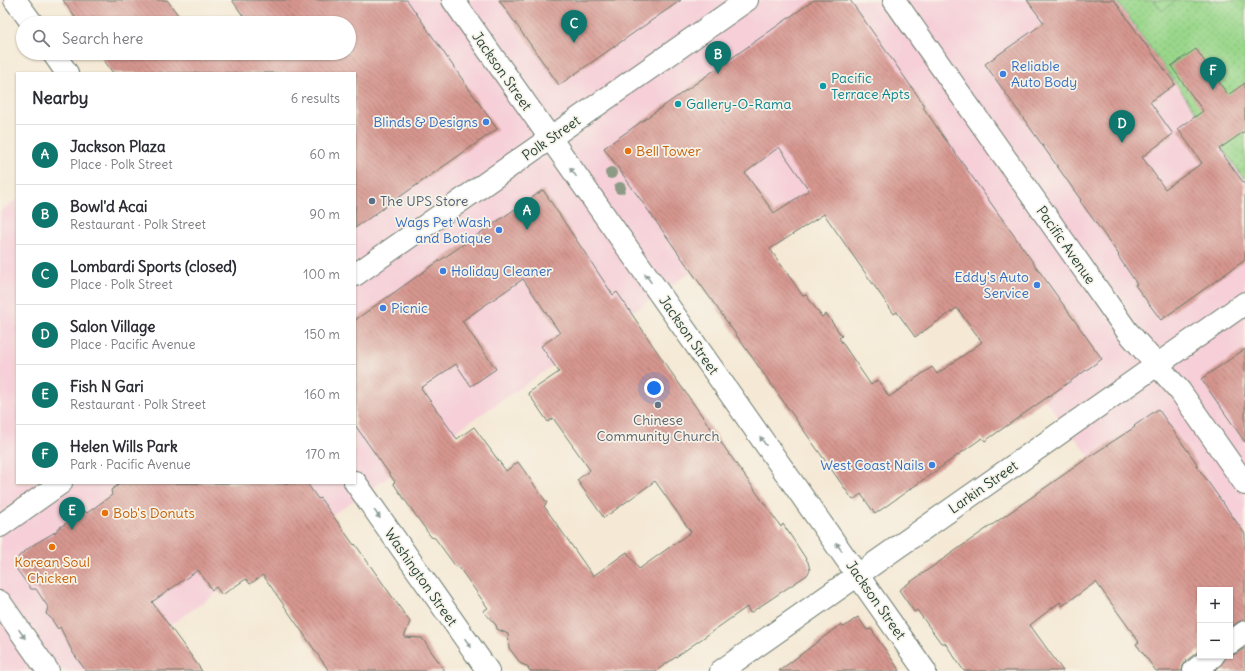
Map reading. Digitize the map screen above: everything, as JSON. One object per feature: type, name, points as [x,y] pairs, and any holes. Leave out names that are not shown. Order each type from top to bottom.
[{"type":"street","points":[[16,0],[27,16]]},
{"type":"street","name":"Jackson Street","points":[[452,0],[925,671]]},
{"type":"street","name":"Polk Street","points":[[356,275],[747,0]]},
{"type":"street","name":"Pacific Avenue","points":[[894,0],[1127,331],[1180,391],[1245,484]]},
{"type":"street","points":[[58,60],[66,72]]},
{"type":"street","name":"Larkin Street","points":[[721,671],[1245,303]]},
{"type":"street","name":"Washington Street","points":[[356,483],[488,671]]},
{"type":"street","points":[[0,526],[59,484]]},
{"type":"street","points":[[0,602],[48,671]]},
{"type":"street","points":[[1233,641],[1245,632]]},
{"type":"street","points":[[1194,671],[1209,659]]},
{"type":"shaded area","points":[[283,0],[1116,0],[1245,180],[1245,653],[1233,637],[1233,587],[1197,587],[1197,591],[855,161],[102,671],[0,671],[0,212],[16,200],[16,484],[356,484],[356,72],[355,72],[351,60],[356,60],[356,16],[329,16]]},
{"type":"green space","points":[[1116,0],[1245,0],[1245,180]]},
{"type":"green space","points":[[1154,0],[1177,0],[1162,11]]},
{"type":"building","points":[[63,0],[167,0],[179,16],[74,16]]},
{"type":"building","points":[[232,0],[407,0],[497,129],[356,227],[356,72],[112,72],[104,60],[356,60],[356,16],[243,16]]},
{"type":"building","points":[[499,0],[681,0],[559,85]]},
{"type":"building","points":[[814,0],[850,0],[925,106],[923,107],[938,129],[1102,359],[985,441],[982,438],[875,514],[861,494],[853,500],[604,148]],"holes":[[[779,147],[809,190],[774,213],[745,173]],[[824,214],[894,314],[897,312],[915,337],[957,308],[982,342],[937,374],[932,367],[889,397],[878,380],[871,385],[839,338],[842,336],[826,314],[822,317],[806,295],[803,296],[770,249]]]},
{"type":"building","points":[[1027,0],[1114,0],[1175,84],[1150,102],[1173,134],[1142,157],[1165,189],[1202,163],[1178,129],[1203,111],[1171,66],[1196,49],[1228,95],[1245,83],[1245,131],[1219,149],[1245,185],[1245,260],[1161,320],[1135,285],[1137,284],[1118,256],[1119,255],[985,64],[1044,23]]},
{"type":"building","points":[[543,190],[613,295],[617,292],[666,365],[781,527],[783,524],[808,562],[810,570],[807,575],[750,613],[747,607],[656,671],[530,671],[527,666],[521,664],[509,648],[508,634],[497,629],[496,625],[483,611],[488,608],[458,566],[456,567],[435,538],[431,537],[356,426],[356,319]],"holes":[[[523,279],[560,333],[541,346],[559,372],[528,393],[548,422],[553,418],[590,470],[577,480],[604,518],[655,481],[691,532],[639,569],[627,552],[593,576],[544,506],[547,503],[518,462],[506,471],[474,427],[457,439],[421,388],[456,364],[471,386],[496,369],[462,321]]]},
{"type":"building","points":[[1245,349],[1245,442],[1201,379]]},
{"type":"building","points":[[1158,409],[1245,534],[1245,620],[1238,622],[1233,626],[1233,587],[1197,587],[1197,652],[1186,661],[1182,671],[1156,671],[1136,644],[1139,642],[1096,582],[1062,606],[1060,602],[1030,625],[1063,671],[964,671],[945,643],[941,643],[917,610],[914,612],[899,590],[1089,457],[1135,427],[1134,426]]},
{"type":"building","points":[[120,484],[308,484],[318,499],[320,498],[354,545],[355,544],[410,622],[404,637],[422,638],[445,671],[329,671],[263,575],[250,584],[246,579],[222,595],[216,587],[212,590],[198,570],[152,602],[202,671],[86,671],[73,653],[60,627],[58,629],[50,617],[46,614],[48,607],[36,589],[31,589],[15,567],[19,556],[33,545],[57,531],[57,529],[85,511],[87,513],[112,495],[111,490]]},
{"type":"building","points":[[858,617],[867,630],[871,629],[900,671],[779,671],[840,625],[844,627]]},
{"type":"building","points":[[1245,648],[1245,671],[1214,671],[1224,659],[1233,659],[1233,655]]},
{"type":"place","name":"Lombardi Sports (closed)","points":[[574,43]]},
{"type":"place","name":"Bowl'd Acai","points":[[718,74]]},
{"type":"place","name":"Reliable Auto Body","points":[[1003,74]]},
{"type":"place","name":"Pacific Terrace Apts","points":[[823,86]]},
{"type":"place","name":"Helen Wills Park","points":[[1213,90]]},
{"type":"place","name":"Gallery-O-Rama","points":[[678,104]]},
{"type":"place","name":"Blinds & Designs","points":[[486,122]]},
{"type":"place","name":"Salon Village","points":[[1122,143]]},
{"type":"place","name":"Bell Tower","points":[[628,151]]},
{"type":"place","name":"The UPS Store","points":[[372,201]]},
{"type":"place","name":"Wags Pet Wash and Botique","points":[[499,230]]},
{"type":"place","name":"Jackson Plaza","points":[[527,230]]},
{"type":"place","name":"Holiday Cleaner","points":[[443,271]]},
{"type":"place","name":"Eddy's Auto Service","points":[[1037,285]]},
{"type":"place","name":"Picnic","points":[[383,308]]},
{"type":"place","name":"Chinese Community Church","points":[[658,405]]},
{"type":"place","name":"West Coast Nails","points":[[932,465]]},
{"type":"place","name":"Bob's Donuts","points":[[105,513]]},
{"type":"place","name":"Fish N Gari","points":[[72,530]]},
{"type":"place","name":"Korean Soul Chicken","points":[[52,547]]}]
